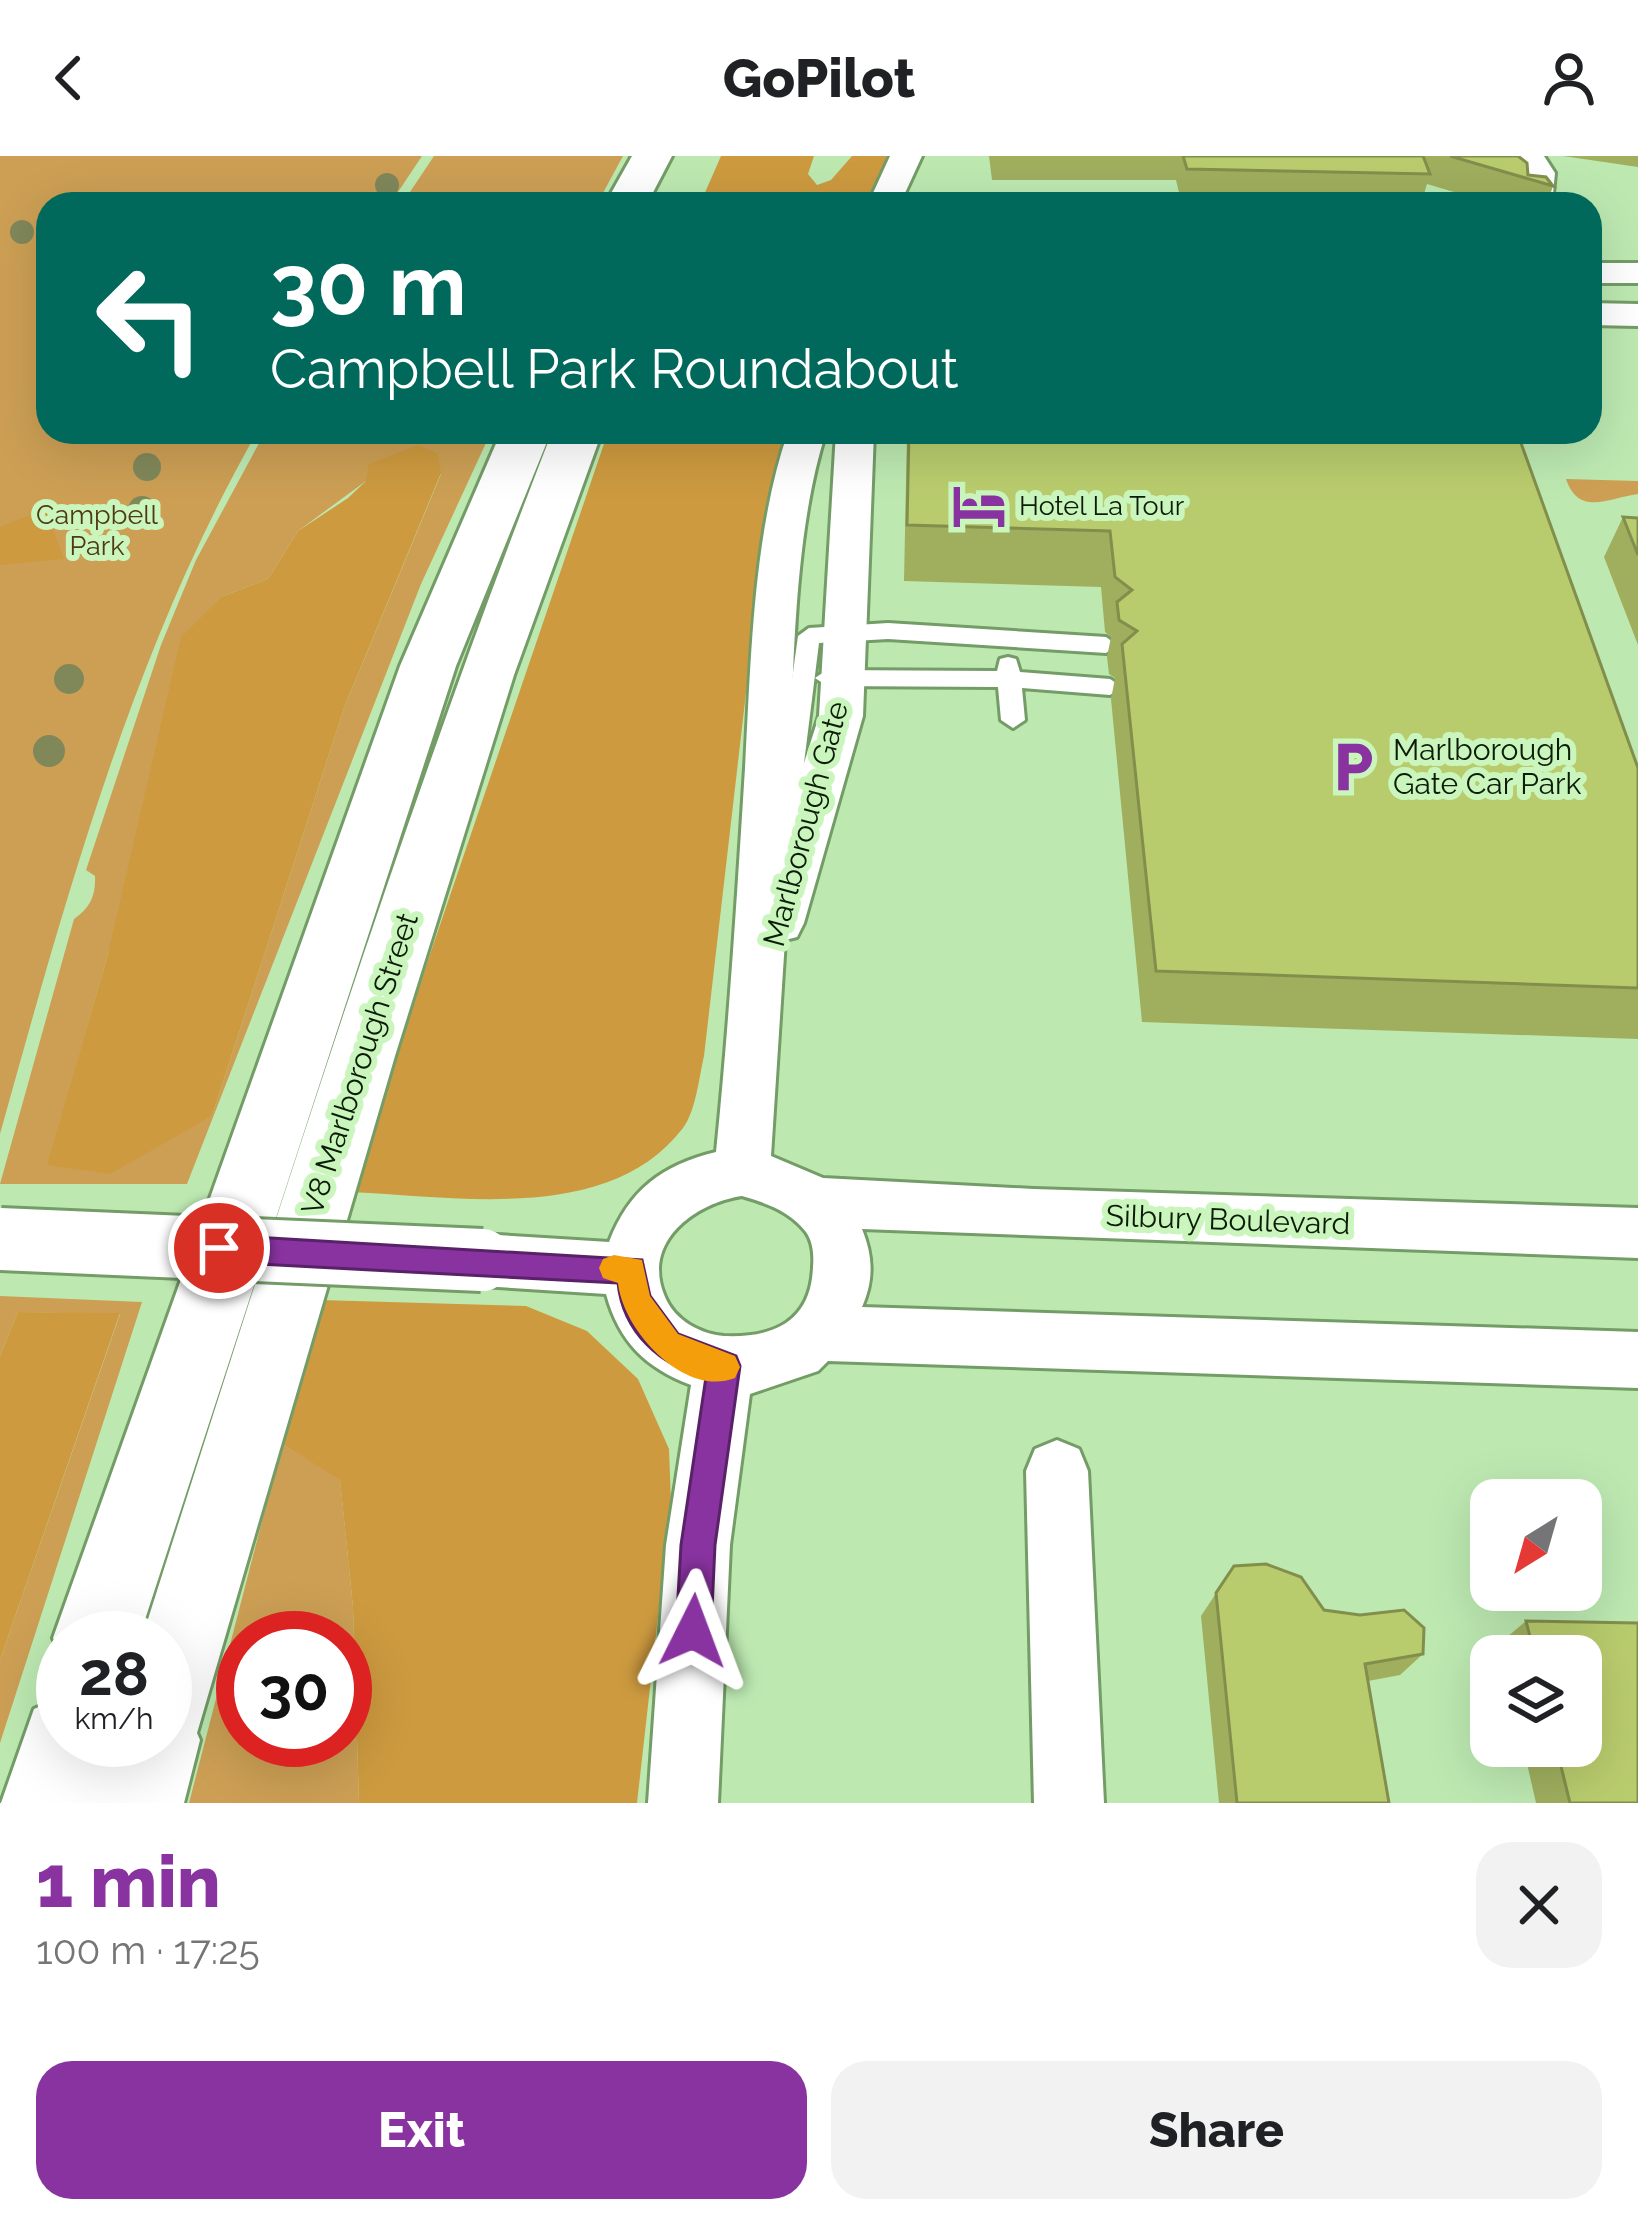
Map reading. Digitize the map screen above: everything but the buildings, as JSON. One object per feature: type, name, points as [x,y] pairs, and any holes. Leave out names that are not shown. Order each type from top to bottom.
[{"type":"main road","points":[[632,192],[652,156]]},
{"type":"main road","points":[[676,192],[694,156]]},
{"type":"main road","points":[[105,1611],[420,689],[521,444]]},
{"type":"main road","name":"V8 Marlborough Street","points":[[192,1615],[368,1034],[486,675],[573,444]]},
{"type":"main road","points":[[46,1803],[56,1767]]},
{"type":"main road","points":[[138,1803],[148,1767]]},
{"type":"street","points":[[890,192],[906,156]]},
{"type":"street","points":[[912,192],[920,156]]},
{"type":"street","points":[[1528,156],[1539,173],[1537,192]]},
{"type":"street","points":[[1602,273],[1638,273]]},
{"type":"street","points":[[1602,314],[1638,315]]},
{"type":"street","name":"Marlborough Gate","points":[[742,1172],[758,999],[764,863],[806,677],[784,568],[792,477],[803,444]]},
{"type":"street","name":"Marlborough Gate","points":[[784,568],[829,444]]},
{"type":"street","name":"Marlborough Gate","points":[[806,677],[844,631],[854,444]]},
{"type":"street","name":"Marlborough Gate","points":[[758,999],[841,716],[806,677]]},
{"type":"street","points":[[742,1172],[783,1181],[818,1202],[836,1224],[845,1251],[846,1280],[837,1308],[819,1333],[776,1360],[724,1366],[694,1359],[667,1344],[641,1310],[632,1270],[638,1239],[654,1212],[679,1190],[709,1177],[742,1172]]},
{"type":"street","name":"Silbury Boulevard","points":[[818,1202],[927,1210],[1638,1233]]},
{"type":"street","points":[[0,1239],[632,1270]]},
{"type":"street","points":[[819,1333],[1638,1360]]},
{"type":"street","points":[[683,1803],[698,1545],[724,1366]]},
{"type":"street","points":[[1057,1471],[1069,1803]]},
{"type":"lane","points":[[844,631],[1106,645]]},
{"type":"lane","points":[[1005,641],[1013,720]]},
{"type":"lane","points":[[806,677],[1010,679],[1110,687]]},
{"type":"green space","name":"Campbell Park","points":[[0,156],[422,156],[398,192],[36,192],[36,444],[251,444],[174,600],[107,775],[0,1134]]},
{"type":"green space","points":[[434,156],[623,156],[604,192],[410,192]]},
{"type":"green space","points":[[259,444],[485,444],[421,584],[187,1184],[0,1184],[74,919],[93,895],[95,876],[86,870],[161,645],[196,560]],"holes":[[[441,474],[344,708],[212,1116],[161,1143],[48,1164],[108,954],[223,596],[268,579],[298,531],[366,481]]]},
{"type":"green space","points":[[1566,479],[1638,481],[1638,494],[1587,502],[1572,491]]},
{"type":"green space","points":[[0,1296],[142,1302],[43,1611],[36,1611],[36,1631],[0,1743],[0,1660],[120,1314],[18,1312],[0,1356]]},
{"type":"green space","points":[[282,1444],[340,1479],[353,1611],[239,1611]]},
{"type":"green space","points":[[216,1699],[216,1767],[358,1767],[359,1803],[189,1803]]},
{"type":"shaded area","points":[[721,156],[814,156],[808,174],[817,185],[831,180],[852,156],[887,156],[875,192],[705,192]]},
{"type":"shaded area","points":[[604,444],[785,444],[769,494],[704,1056],[683,1128],[652,1159],[614,1179],[572,1192],[481,1199],[349,1192]]},
{"type":"shaded area","points":[[418,445],[438,454],[441,473],[344,708],[212,1116],[110,1174],[47,1165],[108,954],[181,637],[223,596],[268,579],[298,531],[348,498],[366,481],[369,464]]},
{"type":"shaded area","points":[[45,509],[64,559],[0,565],[0,527]]},
{"type":"shaded area","points":[[320,1300],[526,1306],[587,1331],[638,1379],[669,1449],[671,1502],[637,1803],[359,1803],[358,1767],[372,1767],[372,1611],[353,1611],[340,1480],[282,1444]]},
{"type":"shaded area","points":[[18,1312],[120,1313],[0,1660],[0,1356]]},
{"type":"slow traffic","points":[[614,1268],[632,1270],[635,1297],[647,1323],[667,1344],[694,1359],[724,1367]]},
{"type":"place","name":"Hotel La Tour","points":[[979,506]]},
{"type":"place","name":"Marlborough Gate Car Park","points":[[1353,767]]},
{"type":"route","points":[[219,1248],[632,1270],[635,1297],[647,1323],[667,1344],[694,1359],[724,1366],[698,1545],[693,1631]]}]
